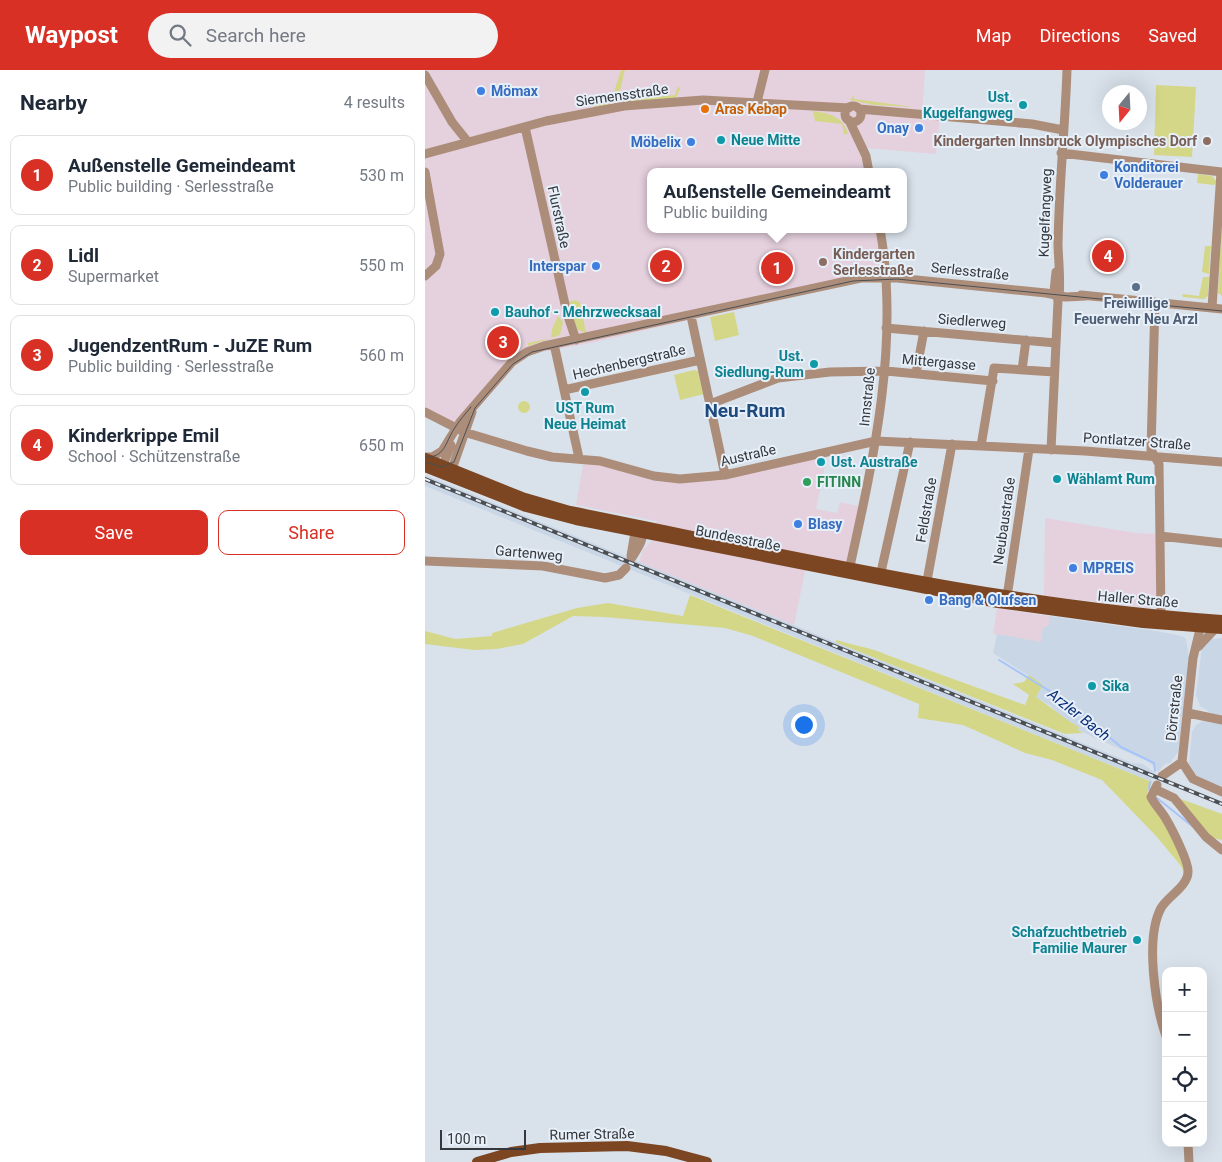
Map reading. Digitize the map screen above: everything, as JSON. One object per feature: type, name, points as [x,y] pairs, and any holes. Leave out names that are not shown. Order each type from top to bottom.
[{"type":"main road","name":"Bundesstraße","points":[[425,457],[446,470],[541,512],[1052,608]]},
{"type":"main road","name":"Bundesstraße","points":[[425,467],[446,470]]},
{"type":"main road","name":"Bundesstraße","points":[[640,530],[850,566],[1007,597],[1052,608]]},
{"type":"main road","name":"Haller Straße","points":[[1052,608],[1161,616],[1197,625],[1222,620]]},
{"type":"main road","name":"Haller Straße","points":[[1052,608],[1219,629]]},
{"type":"main road","name":"Rumer Straße","points":[[477,1162],[511,1152],[540,1148],[627,1146],[666,1150],[707,1162]]},
{"type":"street","points":[[757,102],[765,70]]},
{"type":"street","name":"Kugelfangweg","points":[[1051,450],[1061,153],[1067,70]]},
{"type":"street","points":[[425,75],[452,122],[468,142]]},
{"type":"street","name":"Siemensstraße","points":[[425,154],[525,127],[624,106],[703,100],[827,105],[853,115],[881,110],[1032,124],[1063,130]]},
{"type":"street","points":[[853,115],[868,168]]},
{"type":"street","points":[[452,122],[458,145]]},
{"type":"street","name":"Flurstraße","points":[[525,127],[572,341]]},
{"type":"street","points":[[1061,153],[1222,172],[1212,308]]},
{"type":"street","points":[[425,172],[440,254],[436,266],[425,276]]},
{"type":"street","name":"Innstraße","points":[[850,566],[876,440],[883,370],[887,277],[881,233]]},
{"type":"street","name":"Serlesstraße","points":[[446,470],[461,430],[474,407],[516,359],[534,349],[853,279],[887,277],[1056,295],[1086,296],[1222,309]]},
{"type":"street","points":[[1155,302],[1151,450],[1159,464],[1161,616]]},
{"type":"street","points":[[691,316],[725,475]]},
{"type":"street","name":"Siedlerweg","points":[[886,328],[1056,343]]},
{"type":"street","points":[[916,374],[924,331]]},
{"type":"street","points":[[1022,370],[1026,340]]},
{"type":"street","points":[[554,344],[579,458]]},
{"type":"street","name":"Hechenbergstraße","points":[[564,390],[700,360]]},
{"type":"street","name":"Mittergasse","points":[[981,446],[994,368],[1054,372]]},
{"type":"street","name":"Mittergasse","points":[[710,404],[778,378],[856,370],[883,370],[993,381]]},
{"type":"street","name":"Austraße","points":[[425,412],[461,430],[550,456],[579,458],[675,479],[702,479],[725,475],[876,440],[1051,450]]},
{"type":"street","name":"Serlesstraße","points":[[425,457],[436,456],[461,430]]},
{"type":"street","points":[[881,572],[910,442]]},
{"type":"street","name":"Feldstraße","points":[[927,581],[951,444]]},
{"type":"street","name":"Neubaustraße","points":[[1007,597],[1029,449]]},
{"type":"street","name":"Pontlatzer Straße","points":[[1051,450],[1222,462]]},
{"type":"street","points":[[1160,536],[1222,543]]},
{"type":"street","name":"Gartenweg","points":[[425,561],[531,565],[569,570],[605,578],[619,574],[626,568]]},
{"type":"street","name":"Dörrstraße","points":[[1197,625],[1182,762],[1193,779],[1222,792]]},
{"type":"street","points":[[1194,655],[1204,639],[1219,629]]},
{"type":"street","points":[[1188,713],[1222,720]]},
{"type":"street","name":"Dörrstraße","points":[[1158,783],[1182,762]]},
{"type":"street","points":[[1162,1020],[1153,985],[1155,928],[1161,908],[1186,880],[1188,874],[1185,861],[1167,820],[1151,797],[1158,783],[1174,798],[1206,837],[1222,850]]},
{"type":"street","points":[[1188,1147],[1189,1162]]},
{"type":"shaded area","points":[[425,70],[925,70],[922,116],[940,118],[936,154],[866,148],[868,168],[647,168],[647,233],[881,233],[887,277],[848,283],[591,343],[525,355],[457,431],[425,415]]},
{"type":"shaded area","points":[[828,451],[816,509],[837,513],[840,502],[862,507],[849,570],[807,562],[794,625],[639,562],[643,550],[651,542],[657,521],[576,505],[584,459],[680,479]]},
{"type":"shaded area","points":[[425,475],[1132,763],[1143,764],[1155,773],[1152,782],[425,486]]},
{"type":"shaded area","points":[[1045,518],[1136,533],[1157,534],[1157,601],[1155,604],[1149,608],[1044,596]]},
{"type":"shaded area","points":[[997,608],[1049,616],[1049,625],[1043,628],[1041,642],[993,634]]},
{"type":"shaded area","points":[[1049,616],[1156,631],[1182,636],[1186,639],[1189,658],[1178,752],[1170,763],[1165,764],[1158,772],[1153,765],[1145,760],[1078,730],[1079,727],[1058,715],[1051,706],[1036,697],[1043,685],[993,653],[997,634],[1041,642],[1043,628],[1049,625]]},
{"type":"shaded area","points":[[1222,638],[1222,720],[1200,706],[1196,695],[1202,647],[1210,639]]},
{"type":"shaded area","points":[[1203,721],[1222,725],[1222,787],[1197,776],[1189,764],[1192,732],[1196,725]]},
{"type":"green space","points":[[621,70],[625,70],[618,97],[610,103]]},
{"type":"green space","points":[[1156,85],[1196,87],[1192,157],[1154,155]]},
{"type":"green space","points":[[678,86],[680,89],[676,98],[628,102],[626,98],[627,95],[636,99],[675,95]]},
{"type":"green space","points":[[854,95],[854,99],[914,107],[874,105],[850,100]]},
{"type":"green space","points":[[594,99],[609,104],[603,106],[593,107]]},
{"type":"green space","points":[[813,111],[835,117],[843,124],[848,134],[844,134],[842,124],[815,121]]},
{"type":"green space","points":[[1198,174],[1212,176],[1217,182],[1214,185],[1197,183]]},
{"type":"green space","points":[[1222,220],[1222,296],[1218,293]]},
{"type":"green space","points":[[1205,246],[1211,246],[1209,274],[1202,272]]},
{"type":"green space","points":[[1203,277],[1209,277],[1208,296],[1204,299],[1183,297],[1182,294],[1199,296]]},
{"type":"green space","points":[[575,300],[580,302],[586,333],[578,330],[573,322],[569,302]]},
{"type":"green space","points":[[734,312],[739,335],[715,341],[710,317]]},
{"type":"green space","points":[[558,316],[563,322],[560,335],[528,346],[528,343],[551,338],[552,329]]},
{"type":"green space","points":[[694,370],[698,371],[704,394],[680,400],[674,375]]},
{"type":"green space","points":[[524,401],[530,407],[524,413],[518,407]]},
{"type":"green space","points":[[690,595],[1152,782],[1147,794],[1148,799],[1161,816],[1177,845],[1186,877],[1181,866],[1157,837],[1102,780],[1052,760],[1025,753],[963,725],[918,718],[919,704],[753,636],[725,628],[573,616],[523,644],[496,649],[474,650],[425,644],[425,631],[455,639],[492,636],[492,633],[577,608],[608,603],[683,616]]},
{"type":"green space","points":[[837,640],[874,650],[1025,705],[1029,695],[1013,684],[1024,682],[1029,675],[1043,685],[1036,697],[1079,727],[1078,730],[1083,733],[1065,734],[835,642]]},
{"type":"green space","points":[[1178,798],[1222,814],[1222,840],[1206,837]]},
{"type":"waterway","name":"Arzler Bach","points":[[999,660],[1056,695],[1121,747],[1154,763],[1155,771]]},
{"type":"waterway","name":"Arzler Bach","points":[[1149,789],[1150,782]]},
{"type":"waterway","name":"Arzler Bach","points":[[1157,798],[1192,826]]},
{"type":"tram line","points":[[425,462],[442,467],[454,462],[475,408],[513,364],[532,352],[853,281],[897,279],[1222,311]]},
{"type":"tram line","points":[[425,457],[437,455],[444,449],[456,426],[471,407]]},
{"type":"railway","points":[[425,479],[1222,804]]},
{"type":"place","name":"Mömax","points":[[481,91]]},
{"type":"place","name":"Ust. Kugelfangweg","points":[[1023,105]]},
{"type":"place","name":"Aras Kebap","points":[[705,109]]},
{"type":"place","name":"Onay","points":[[919,128]]},
{"type":"place","name":"Neue Mitte","points":[[721,140]]},
{"type":"place","name":"Kindergarten Innsbruck Olympisches Dorf","points":[[1207,141]]},
{"type":"place","name":"Möbelix","points":[[691,142]]},
{"type":"place","name":"Konditorei Volderauer","points":[[1104,175]]},
{"type":"place","name":"Kinderkrippe Emil","points":[[1108,256]]},
{"type":"place","name":"Kindergarten Serlesstraße","points":[[823,262]]},
{"type":"place","name":"Interspar","points":[[596,266]]},
{"type":"place","name":"Lidl","points":[[666,266]]},
{"type":"place","name":"Außenstelle Gemeindeamt","points":[[777,268]]},
{"type":"place","name":"Freiwillige Feuerwehr Neu Arzl","points":[[1136,287]]},
{"type":"place","name":"Bauhof - Mehrzwecksaal","points":[[495,312]]},
{"type":"place","name":"JugendzentRum - JuZE Rum","points":[[503,342]]},
{"type":"place","name":"Ust. Siedlung-Rum","points":[[814,364]]},
{"type":"place","name":"UST Rum Neue Heimat","points":[[585,392]]},
{"type":"place","name":"Ust. Austraße","points":[[821,462]]},
{"type":"place","name":"Wählamt Rum","points":[[1057,479]]},
{"type":"place","name":"FITINN","points":[[807,482]]},
{"type":"place","name":"Blasy","points":[[798,524]]},
{"type":"place","name":"MPREIS","points":[[1073,568]]},
{"type":"place","name":"Bang & Olufsen","points":[[929,600]]},
{"type":"place","name":"Sika","points":[[1092,686]]},
{"type":"place","name":"Schafzuchtbetrieb Familie Maurer","points":[[1137,940]]},
{"type":"district","name":"Neu-Rum","points":[[745,410]]}]
